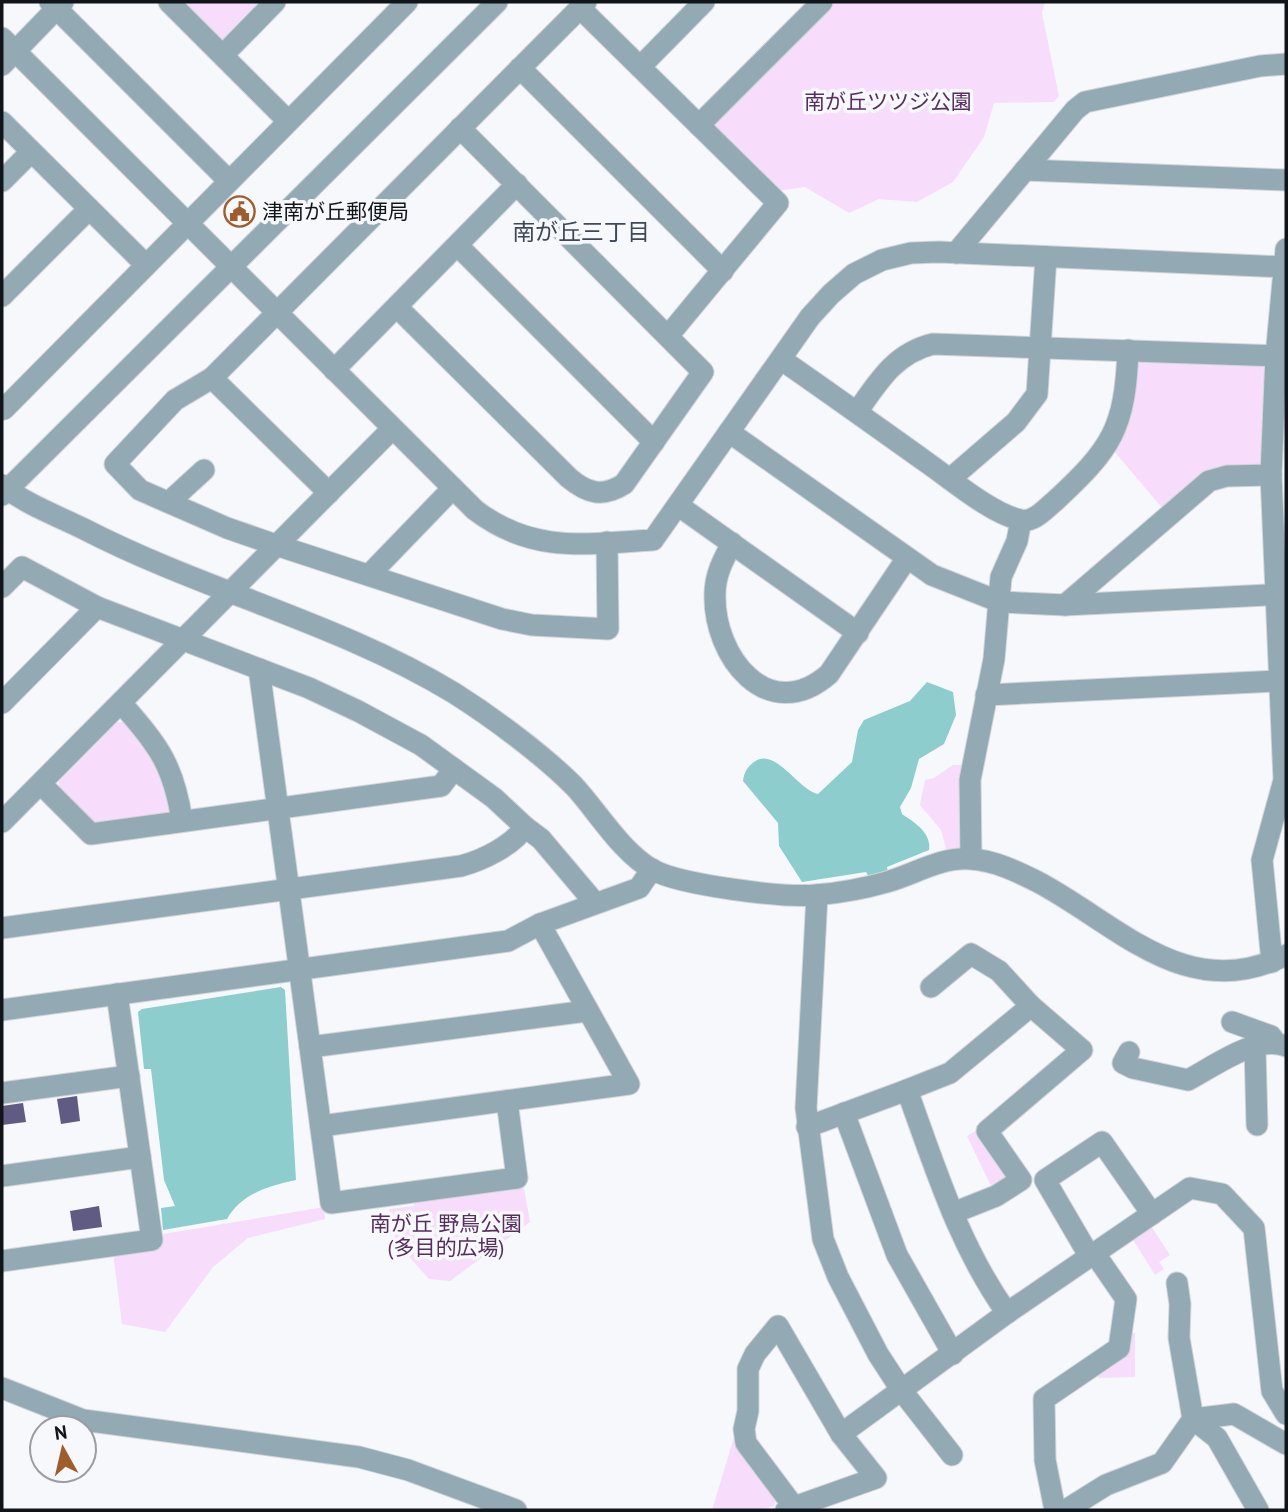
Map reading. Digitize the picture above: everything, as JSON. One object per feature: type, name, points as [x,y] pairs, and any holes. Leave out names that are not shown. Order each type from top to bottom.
[{"type":"street","points":[[169,2],[288,121]]},
{"type":"street","points":[[223,55],[275,2]]},
{"type":"street","points":[[2,408],[4,409],[407,2]]},
{"type":"street","points":[[229,181],[57,4],[6,52],[188,224],[230,269],[277,312],[475,510],[506,531],[543,543],[653,540],[820,306],[854,274],[882,260],[911,253],[956,253],[1285,261],[1276,356],[1271,475],[1280,595],[1279,681],[1284,780],[1262,860],[1279,959],[1258,967],[1202,969],[1155,956],[1067,898],[1017,872],[971,859],[942,862],[886,883],[817,895],[699,883],[652,869],[613,833],[573,786],[455,694],[346,640],[128,552],[4,490],[230,269],[497,2]]},
{"type":"street","points":[[640,67],[704,2]]},
{"type":"street","points":[[607,542],[608,629],[532,625],[502,619],[227,528],[139,489],[115,464],[175,400],[212,378],[583,5],[640,67],[778,202],[668,336]]},
{"type":"street","points":[[699,125],[811,6]]},
{"type":"street","points":[[956,253],[1074,110],[1090,100],[1174,86],[1260,66],[1286,64]]},
{"type":"street","points":[[520,68],[723,271]]},
{"type":"street","points":[[2,122],[146,265]]},
{"type":"street","points":[[397,307],[569,478],[585,490],[606,493],[624,484],[703,372],[460,128]]},
{"type":"street","points":[[2,181],[31,152]]},
{"type":"street","points":[[1025,170],[1286,180]]},
{"type":"street","points":[[334,370],[517,184]]},
{"type":"street","points":[[2,296],[89,209]]},
{"type":"street","points":[[458,246],[654,442]]},
{"type":"street","points":[[950,479],[1016,422],[1031,404],[1040,385],[1046,257]]},
{"type":"street","points":[[857,412],[892,365],[901,356],[922,346],[945,344],[1276,356]]},
{"type":"street","points":[[782,360],[950,479],[990,505],[1021,520],[1037,517],[1093,466],[1110,441],[1124,405],[1128,350]]},
{"type":"street","points":[[212,378],[329,493]]},
{"type":"street","points":[[2,822],[392,429]]},
{"type":"street","points":[[729,432],[907,558],[949,584],[1000,602],[1065,606],[1280,595]]},
{"type":"street","points":[[169,502],[204,470]]},
{"type":"street","points":[[1065,606],[1209,481],[1227,476],[1271,475]]},
{"type":"street","points":[[370,574],[453,488]]},
{"type":"street","points":[[679,506],[858,633]]},
{"type":"street","points":[[971,859],[971,780],[1000,602],[1001,577],[1017,541],[1021,520]]},
{"type":"street","points":[[732,543],[716,582],[718,621],[729,653],[747,678],[757,686],[783,692],[797,691],[823,680],[858,633],[907,558]]},
{"type":"street","points":[[2,587],[22,567],[97,607],[259,669],[358,711],[421,745],[494,798],[550,849],[595,903]]},
{"type":"street","points":[[2,703],[97,607]]},
{"type":"street","points":[[259,669],[331,1203],[517,1178],[507,1101]]},
{"type":"street","points":[[986,695],[1279,681]]},
{"type":"street","points":[[121,704],[151,736],[166,758],[176,783],[182,821]]},
{"type":"street","points":[[41,784],[91,834],[441,786],[454,769]]},
{"type":"street","points":[[2,929],[461,866],[475,862],[518,838],[525,827]]},
{"type":"street","points":[[2,1010],[508,941],[540,924],[639,888],[652,869]]},
{"type":"street","points":[[817,895],[805,1080],[807,1127],[823,1239],[858,1318],[902,1391],[952,1455]]},
{"type":"street","points":[[321,1126],[629,1084],[540,924]]},
{"type":"street","points":[[931,987],[971,954],[999,971],[1031,1006],[1082,1050],[987,1131],[1021,1180],[996,1196],[953,1213]]},
{"type":"street","points":[[2,1261],[152,1240],[117,994]]},
{"type":"street","points":[[807,1127],[950,1073],[1031,1006]]},
{"type":"street","points":[[310,1047],[587,1011]]},
{"type":"street","points":[[1232,1022],[1271,1035],[1281,1044]]},
{"type":"street","points":[[1129,1052],[1123,1063],[1133,1068],[1188,1080],[1222,1059],[1255,1048],[1281,1044]]},
{"type":"street","points":[[1255,1048],[1257,1125]]},
{"type":"street","points":[[2,1093],[128,1076]]},
{"type":"street","points":[[907,1090],[953,1213],[981,1276],[1007,1312]]},
{"type":"street","points":[[844,1113],[897,1255],[953,1354]]},
{"type":"street","points":[[1055,1510],[1045,1460],[1044,1399],[1119,1348],[1126,1299],[1093,1255],[1045,1180],[1102,1142],[1152,1214]]},
{"type":"street","points":[[2,1176],[140,1157]]},
{"type":"street","points":[[841,1434],[1007,1312],[1190,1188],[1222,1194],[1254,1228],[1272,1391],[1286,1414]]},
{"type":"street","points":[[1177,1283],[1180,1304],[1179,1338],[1194,1419],[1217,1438],[1258,1510]]},
{"type":"street","points":[[778,1326],[841,1434],[876,1478],[790,1509],[746,1443],[744,1429],[748,1411],[748,1369],[755,1354],[778,1326]]},
{"type":"street","points":[[2,1388],[83,1420],[359,1457],[408,1469],[516,1510]]},
{"type":"street","points":[[1066,1510],[1106,1485],[1162,1463],[1194,1419],[1234,1414],[1286,1444]]},
{"type":"green space","points":[[179,2],[267,2],[230,40],[218,41]]},
{"type":"green space","name":"南が丘ツツジ公園","points":[[833,2],[1045,2],[1042,13],[1059,96],[1054,102],[994,103],[984,137],[953,182],[917,202],[879,199],[849,213],[805,187],[776,191],[715,133],[716,120]]},
{"type":"green space","points":[[1141,359],[1265,365],[1261,464],[1164,510],[1113,450],[1130,415],[1137,362]]},
{"type":"green space","points":[[117,722],[129,722],[148,744],[174,807],[168,815],[99,825],[88,821],[59,791],[59,781]]},
{"type":"green space","points":[[953,765],[965,765],[963,843],[960,850],[947,852],[941,830],[920,805],[925,780],[934,778]]},
{"type":"green space","points":[[979,1129],[1009,1173],[1007,1181],[993,1190],[967,1136]]},
{"type":"green space","name":"南が丘 野鳥公園 (多目的広場)","points":[[523,1183],[530,1222],[450,1281],[429,1279],[396,1242],[389,1209],[414,1206],[415,1200]]},
{"type":"green space","points":[[324,1207],[325,1219],[248,1238],[213,1267],[165,1332],[122,1324],[113,1253],[160,1247],[158,1235]]},
{"type":"green space","points":[[1151,1226],[1170,1255],[1159,1262],[1164,1269],[1155,1275],[1132,1238]]},
{"type":"green space","points":[[1129,1332],[1135,1333],[1135,1377],[1098,1378],[1101,1369]]},
{"type":"green space","points":[[737,1427],[778,1494],[774,1506],[760,1510],[712,1510]]},
{"type":"water","points":[[927,682],[953,692],[956,715],[944,744],[919,759],[911,788],[900,807],[902,814],[925,833],[929,850],[887,867],[888,873],[869,877],[866,872],[802,882],[779,846],[778,823],[743,781],[746,770],[754,762],[770,760],[810,791],[818,794],[852,762],[858,730],[864,720],[910,701]]},
{"type":"water","points":[[281,987],[285,990],[296,1180],[256,1192],[240,1203],[227,1219],[163,1230],[161,1208],[175,1206],[164,1180],[151,1069],[144,1069],[138,1012],[142,1009]]},
{"type":"building","points":[[77,1096],[80,1121],[61,1124],[57,1099]]},
{"type":"building","points":[[23,1103],[26,1122],[2,1125],[2,1106]]},
{"type":"building","points":[[99,1206],[102,1227],[73,1231],[70,1211]]},
{"type":"place","name":"津南が丘郵便局","points":[[239,211]]},
{"type":"district","name":"南が丘三丁目","points":[[581,231]]}]
